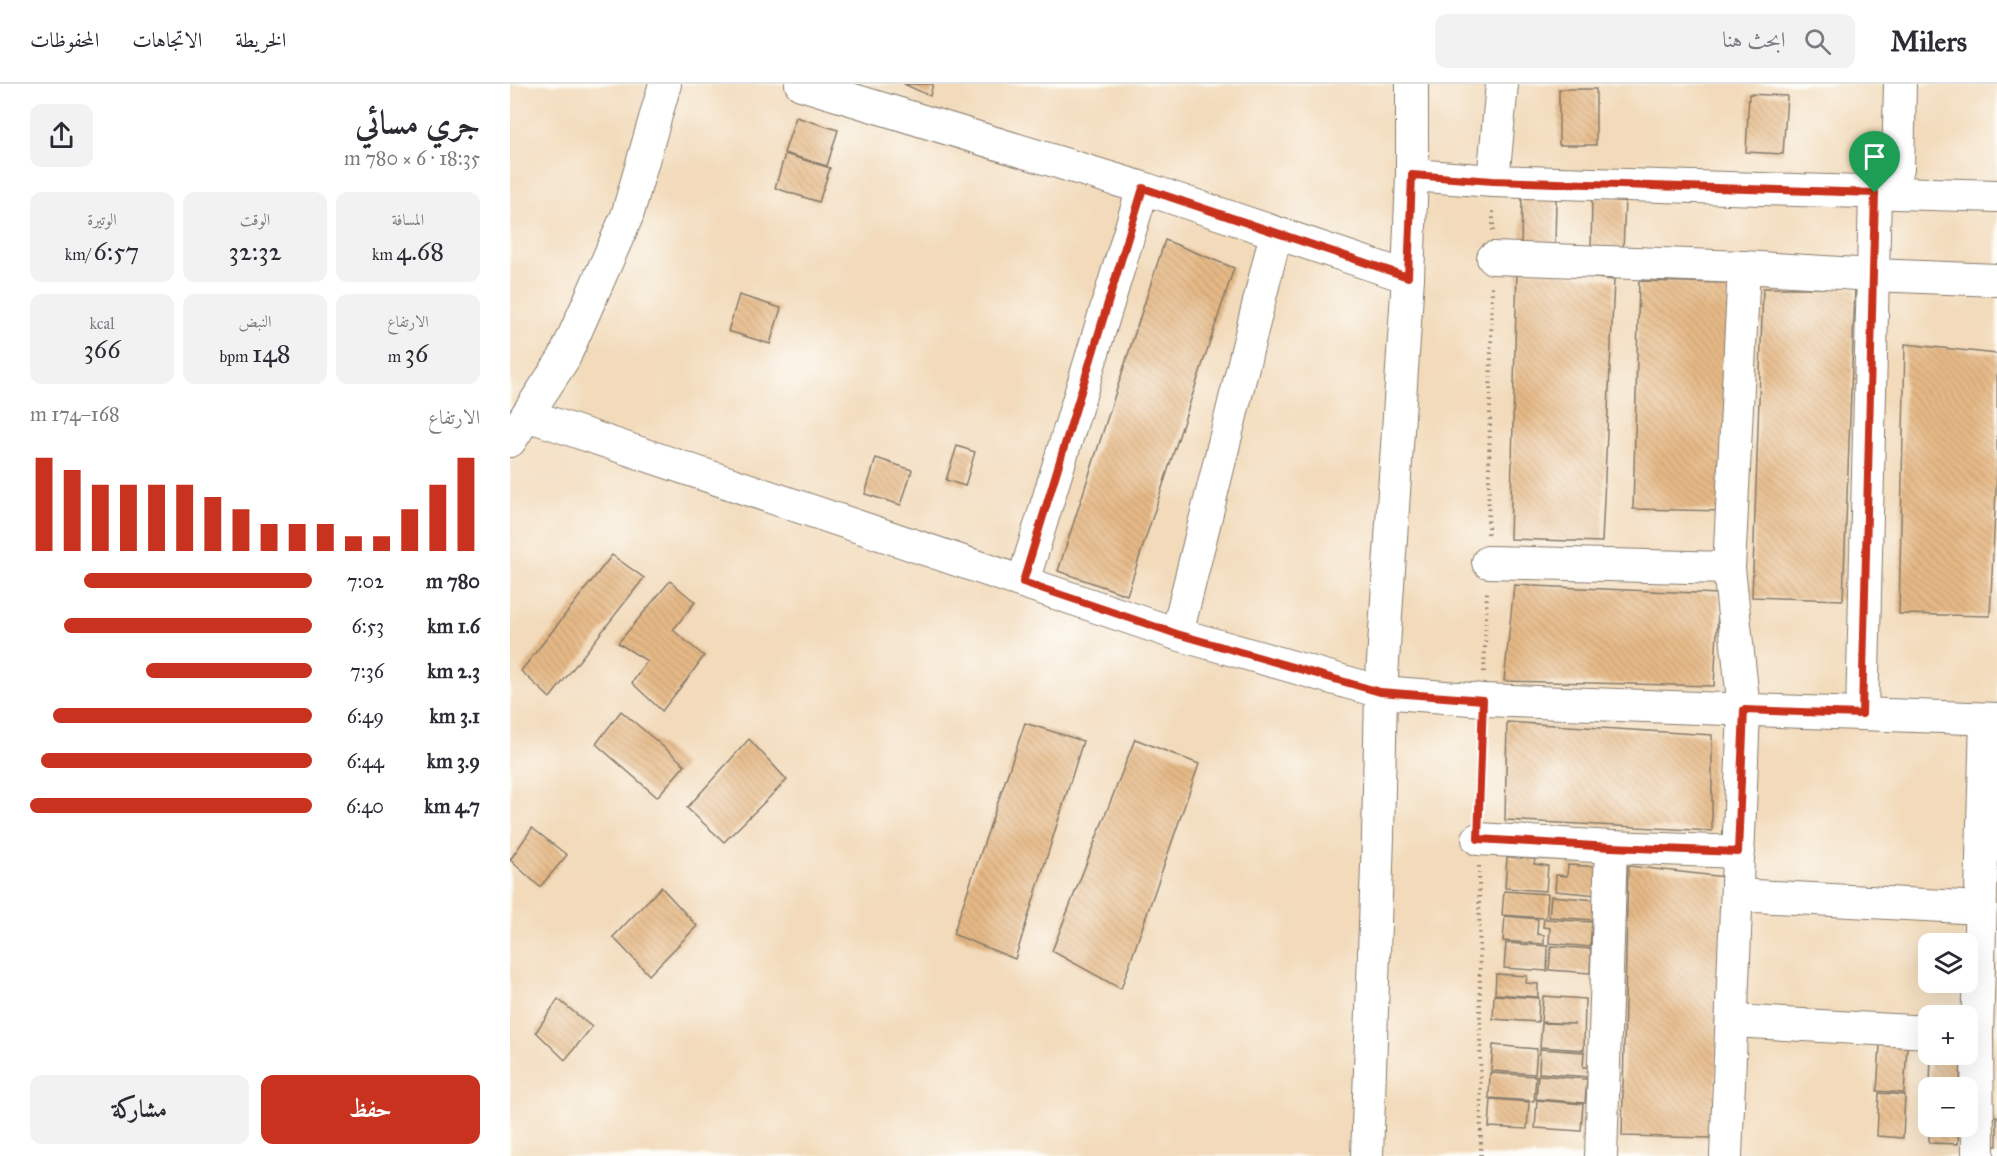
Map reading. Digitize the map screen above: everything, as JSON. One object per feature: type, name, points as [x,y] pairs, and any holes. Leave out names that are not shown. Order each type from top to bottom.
[{"type":"street","points":[[510,441],[564,358],[627,216],[665,84]]},
{"type":"street","points":[[801,84],[1143,188],[1408,277]]},
{"type":"street","points":[[1367,1156],[1378,837],[1380,692],[1408,277],[1412,175],[1412,84]]},
{"type":"street","points":[[1493,181],[1502,84]]},
{"type":"street","points":[[1862,714],[1875,193],[1898,168],[1900,84]]},
{"type":"street","points":[[1412,175],[1493,181],[1997,196]]},
{"type":"street","points":[[1023,582],[1143,188]]},
{"type":"street","points":[[1177,634],[1276,233]]},
{"type":"street","points":[[1492,258],[1744,267],[1997,280]]},
{"type":"street","points":[[1726,1156],[1744,710],[1729,568],[1744,267]]},
{"type":"street","points":[[527,415],[1177,634],[1380,692],[1483,700],[1991,719],[1990,867],[1981,908],[1975,1005]]},
{"type":"street","points":[[1488,562],[1729,568]]},
{"type":"street","points":[[1478,839],[1738,852]]},
{"type":"street","points":[[1601,1156],[1611,847]]},
{"type":"street","points":[[1737,895],[1981,908]]},
{"type":"street","points":[[1732,1022],[1918,1031]]},
{"type":"street","points":[[1974,1065],[1978,1156]]},
{"type":"path","points":[[1481,1156],[1478,839],[1488,562],[1493,181]]},
{"type":"building","points":[[904,84],[933,84],[930,96]]},
{"type":"building","points":[[1559,89],[1596,89],[1596,145],[1559,145]]},
{"type":"building","points":[[1749,94],[1787,96],[1783,154],[1746,152]]},
{"type":"building","points":[[796,117],[838,130],[827,166],[784,153]]},
{"type":"building","points":[[785,154],[830,168],[819,202],[775,188]]},
{"type":"building","points":[[1522,195],[1556,196],[1555,248],[1521,247]]},
{"type":"building","points":[[1592,198],[1625,199],[1623,252],[1591,251]]},
{"type":"building","points":[[1165,240],[1234,268],[1127,595],[1058,571]]},
{"type":"building","points":[[1517,269],[1614,280],[1602,542],[1510,539]]},
{"type":"building","points":[[1639,281],[1730,283],[1724,511],[1633,509]]},
{"type":"building","points":[[1763,288],[1855,288],[1843,600],[1752,597]]},
{"type":"building","points":[[739,295],[781,308],[770,344],[728,331]]},
{"type":"building","points":[[1905,344],[1997,354],[1997,470],[1990,616],[1899,614]]},
{"type":"building","points":[[957,446],[975,452],[965,486],[946,480]]},
{"type":"building","points":[[876,458],[912,470],[901,505],[865,494]]},
{"type":"building","points":[[612,555],[644,578],[550,698],[521,671]]},
{"type":"building","points":[[670,581],[695,602],[673,630],[704,656],[662,711],[632,683],[647,661],[618,643]]},
{"type":"building","points":[[1514,585],[1719,594],[1714,686],[1504,681]]},
{"type":"building","points":[[621,711],[685,765],[657,797],[596,744]]},
{"type":"building","points":[[1507,722],[1712,735],[1712,831],[1505,820]]},
{"type":"building","points":[[1025,723],[1083,741],[1015,959],[953,934]]},
{"type":"building","points":[[749,739],[787,780],[724,842],[687,808]]},
{"type":"building","points":[[1135,739],[1199,764],[1121,989],[1052,951]]},
{"type":"building","points":[[532,828],[567,855],[540,887],[510,860]]},
{"type":"building","points":[[1507,857],[1535,859],[1534,864],[1548,866],[1546,891],[1505,888]]},
{"type":"building","points":[[1568,865],[1600,867],[1598,895],[1555,891],[1556,875],[1567,876]]},
{"type":"building","points":[[1628,866],[1725,877],[1713,1138],[1622,1136]]},
{"type":"building","points":[[661,887],[697,926],[649,975],[613,937]]},
{"type":"building","points":[[1504,891],[1548,894],[1546,919],[1592,922],[1590,947],[1549,943],[1550,928],[1543,927],[1544,918],[1502,915]]},
{"type":"building","points":[[1551,896],[1596,900],[1594,920],[1549,917]]},
{"type":"building","points":[[1505,916],[1538,919],[1537,934],[1544,935],[1544,944],[1503,941]]},
{"type":"building","points":[[1506,943],[1548,946],[1547,971],[1504,968]]},
{"type":"building","points":[[1551,946],[1591,949],[1590,973],[1549,970]]},
{"type":"building","points":[[1496,974],[1527,976],[1526,983],[1538,984],[1538,997],[1495,994]]},
{"type":"building","points":[[1494,995],[1539,998],[1538,1022],[1493,1019]]},
{"type":"building","points":[[1543,996],[1585,999],[1584,1050],[1540,1047],[1542,1023],[1575,1024],[1541,1022]]},
{"type":"building","points":[[558,999],[592,1027],[565,1060],[536,1032]]},
{"type":"building","points":[[1493,1045],[1537,1049],[1535,1074],[1491,1071]]},
{"type":"building","points":[[1880,1045],[1907,1047],[1904,1093],[1877,1091]]},
{"type":"building","points":[[1540,1049],[1584,1052],[1583,1067],[1589,1067],[1589,1077],[1539,1073]]},
{"type":"building","points":[[1931,1065],[1961,1065],[1960,1077],[1930,1077]]},
{"type":"building","points":[[1490,1073],[1536,1076],[1534,1101],[1489,1098]]},
{"type":"building","points":[[1538,1075],[1587,1079],[1585,1103],[1536,1099]]},
{"type":"building","points":[[1879,1093],[1905,1095],[1903,1138],[1877,1136]]},
{"type":"building","points":[[1491,1099],[1529,1102],[1527,1129],[1489,1127]]},
{"type":"building","points":[[1537,1100],[1583,1104],[1581,1131],[1535,1128]]},
{"type":"building","points":[[1994,1116],[1997,1116],[1997,1146],[1993,1146]]},
{"type":"building","points":[[1929,1137],[1958,1137],[1958,1144],[1929,1143]]},
{"type":"route","points":[[1412,175],[1493,181],[1875,193],[1862,714],[1744,710],[1738,852],[1478,839],[1483,700],[1380,692],[1177,634],[1023,582],[1143,188],[1408,277],[1412,175]]}]
